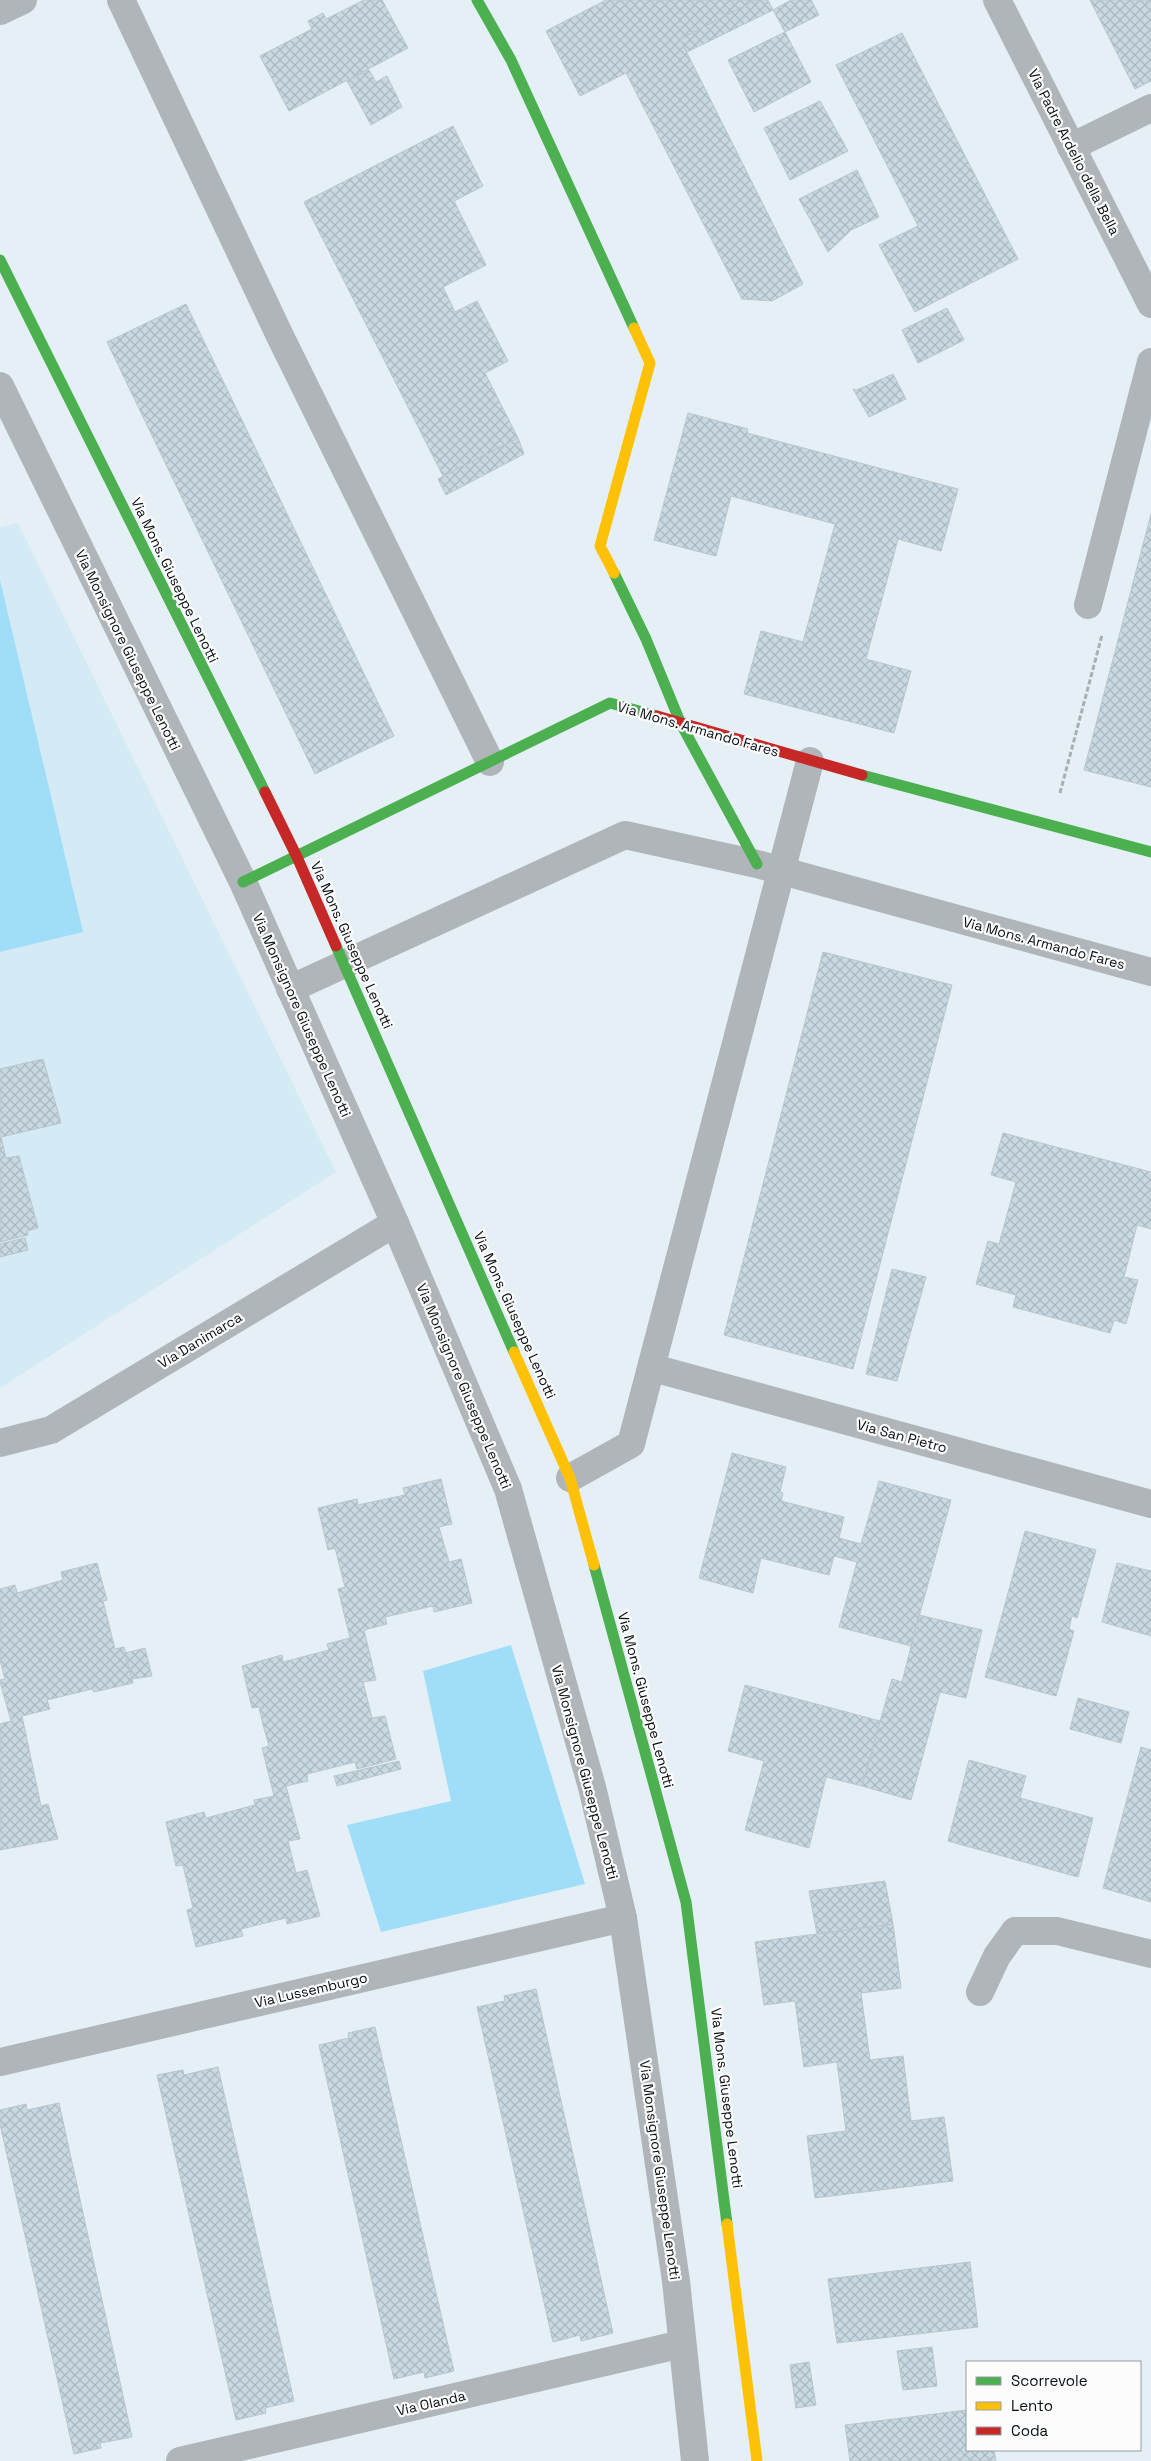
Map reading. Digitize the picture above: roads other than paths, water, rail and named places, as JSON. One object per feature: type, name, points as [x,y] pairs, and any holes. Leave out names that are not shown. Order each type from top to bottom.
[{"type":"street","points":[[0,11],[24,0]]},
{"type":"street","points":[[121,0],[280,336],[490,762]]},
{"type":"street","points":[[477,0],[511,60],[650,363],[600,546],[646,639],[681,724],[768,868]]},
{"type":"street","name":"Via Padre Ardelio della Bella","points":[[996,0],[1151,304]]},
{"type":"street","points":[[1071,147],[1151,108]]},
{"type":"street","name":"Via Mons. Giuseppe Lenotti","points":[[0,260],[296,857],[345,964],[570,1478],[686,1902],[756,2461]]},
{"type":"street","points":[[1088,605],[1151,362]]},
{"type":"street","name":"Via Monsignore Giuseppe Lenotti","points":[[0,386],[243,882],[395,1223],[508,1489],[592,1787],[623,1918],[661,2170],[695,2461]]},
{"type":"street","name":"Via Mons. Armando Fares","points":[[243,882],[610,703],[810,761],[1151,852]]},
{"type":"street","points":[[570,1478],[631,1444],[653,1368],[768,868],[810,761]]},
{"type":"street","name":"Via Mons. Armando Fares","points":[[290,989],[625,835],[768,868],[1151,972]]},
{"type":"street","name":"Via Danimarca","points":[[0,1443],[50,1430],[395,1223]]},
{"type":"street","name":"Via San Pietro","points":[[653,1368],[1151,1504]]},
{"type":"street","name":"Via Lussemburgo","points":[[0,2062],[623,1918]]},
{"type":"street","points":[[980,1992],[997,1956],[1015,1931],[1057,1931],[1151,1954]]},
{"type":"street","name":"Via Olanda","points":[[180,2461],[682,2344]]}]
